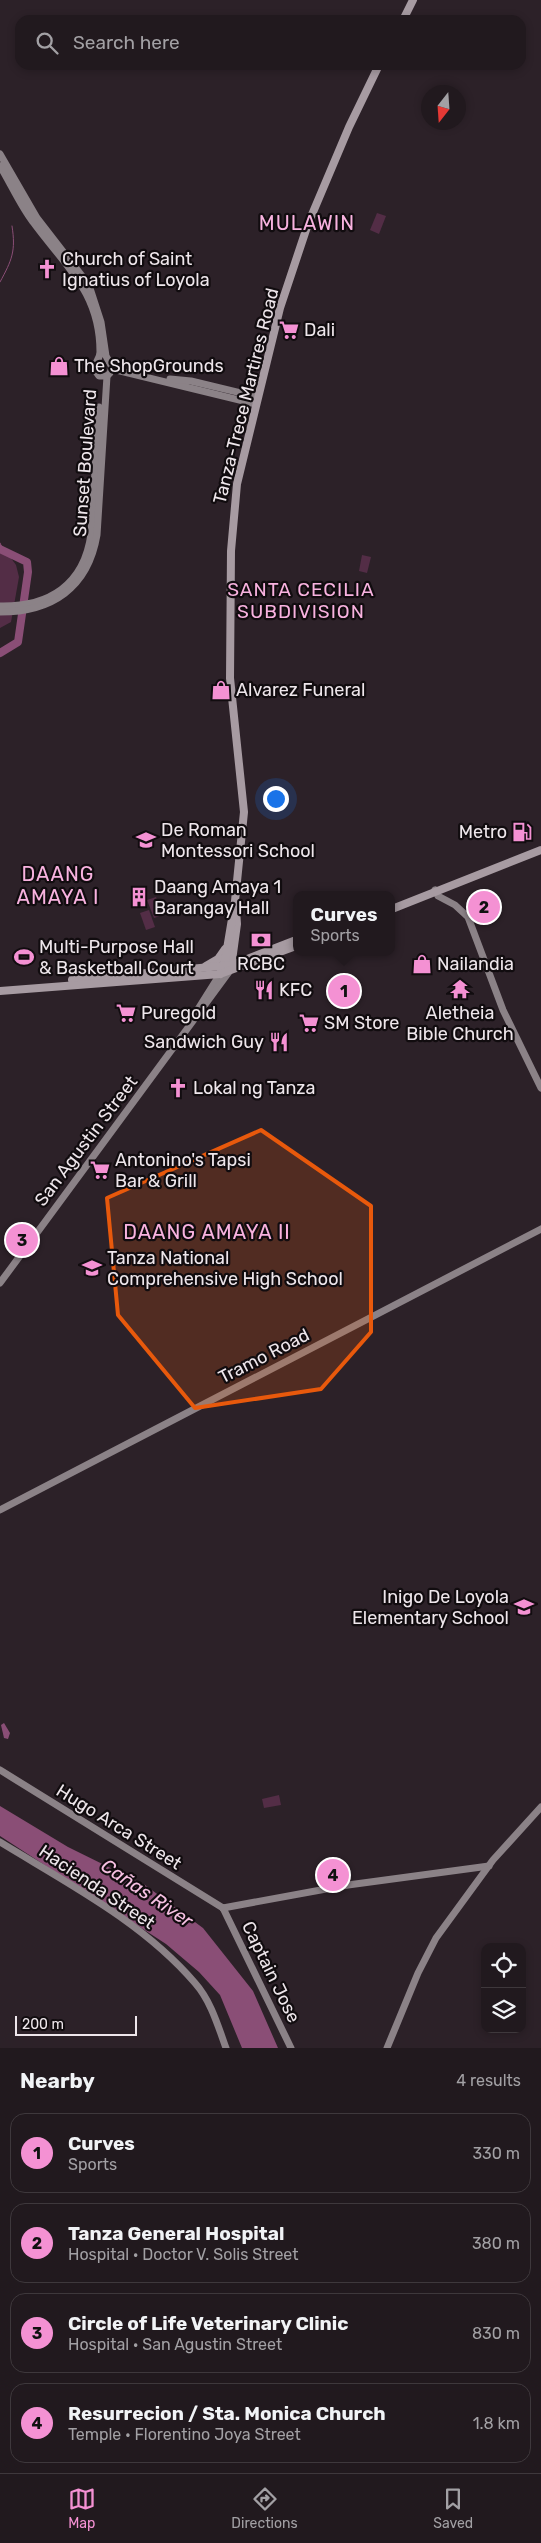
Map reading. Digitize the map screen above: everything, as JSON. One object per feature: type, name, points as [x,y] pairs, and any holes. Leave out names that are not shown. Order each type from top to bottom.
[{"type":"main road","points":[[406,15],[414,0]]},
{"type":"main road","name":"Tanza-Trece Martires Road","points":[[226,969],[231,943],[244,812],[230,678],[230,551],[237,484],[280,308],[308,224],[349,127],[377,70]]},
{"type":"main road","points":[[395,903],[541,850]]},
{"type":"main road","points":[[395,908],[435,890]]},
{"type":"main road","points":[[0,986],[203,968],[226,969],[293,941]]},
{"type":"main road","points":[[203,968],[222,955],[231,943],[240,954],[254,956]]},
{"type":"main road","points":[[0,991],[226,969],[293,947]]},
{"type":"street","points":[[0,154],[37,218],[89,286],[98,310],[108,360],[112,369]]},
{"type":"street","points":[[0,166],[32,221],[85,288],[99,336],[99,360],[108,360]]},
{"type":"street","name":"Sunset Boulevard","points":[[16,609],[30,607],[51,597],[66,586],[77,574],[88,552],[92,534],[103,376],[94,367],[99,360]]},
{"type":"street","points":[[103,376],[112,369],[257,400]]},
{"type":"street","points":[[0,606],[16,609]]},
{"type":"street","points":[[0,612],[16,609]]},
{"type":"street","points":[[435,890],[438,896],[455,905],[468,917],[503,1010],[541,1088]]},
{"type":"street","name":"San Agustin Street","points":[[0,1283],[136,1100],[226,969]]},
{"type":"street","name":"Tramo Road","points":[[0,1510],[541,1229]]},
{"type":"street","name":"Hugo Arca Street","points":[[0,1770],[223,1908]]},
{"type":"street","points":[[387,2048],[418,1974],[436,1938],[488,1866],[541,1807]]},
{"type":"street","name":"Hacienda Street","points":[[0,1842],[40,1864],[155,1944],[196,1983],[210,2007],[226,2048]]},
{"type":"street","points":[[223,1908],[348,1885],[488,1866]]},
{"type":"street","name":"Captain Jose","points":[[223,1908],[291,2048]]},
{"type":"highlighted area","points":[[261,1130],[371,1206],[371,1332],[321,1389],[195,1408],[118,1315],[107,1198]]},
{"type":"shaded area","points":[[377,213],[386,216],[379,234],[370,230]]},
{"type":"shaded area","points":[[0,543],[16,565],[19,577],[11,622],[0,628]]},
{"type":"shaded area","points":[[362,555],[371,557],[367,573],[359,571]]},
{"type":"shaded area","points":[[156,897],[163,915],[154,918],[147,900]]},
{"type":"shaded area","points":[[149,910],[155,927],[146,930],[140,913]]},
{"type":"shaded area","points":[[279,1795],[281,1805],[264,1808],[262,1799]]},
{"type":"water","points":[[4,1723],[10,1733],[8,1739],[4,1738],[1,1725]]},
{"type":"water","name":"Cañas River","points":[[0,1806],[68,1847],[145,1885],[203,1928],[253,1991],[278,2048],[242,2048],[220,1995],[199,1972],[166,1944],[0,1836]]},
{"type":"waterway","points":[[0,282],[12,255],[14,242],[12,226]]},
{"type":"waterway","points":[[0,543],[3,550]]},
{"type":"waterway","points":[[0,549],[27,562],[28,572],[18,642],[0,653]]},
{"type":"place","name":"Church of Saint Ignatius of Loyola","points":[[47,269]]},
{"type":"place","name":"Dali","points":[[289,330]]},
{"type":"place","name":"The ShopGrounds","points":[[59,366]]},
{"type":"place","name":"Alvarez Funeral","points":[[221,690]]},
{"type":"place","name":"Metro","points":[[522,832]]},
{"type":"place","name":"De Roman Montessori School","points":[[146,840]]},
{"type":"place","name":"Daang Amaya 1 Barangay Hall","points":[[139,897]]},
{"type":"place","name":"Tanza General Hospital","points":[[484,907]]},
{"type":"place","name":"RCBC","points":[[261,940]]},
{"type":"place","name":"Multi-Purpose Hall & Basketball Court","points":[[24,957]]},
{"type":"place","name":"Nailandia","points":[[422,964]]},
{"type":"place","name":"Aletheia Bible Church","points":[[460,989]]},
{"type":"place","name":"KFC","points":[[264,990]]},
{"type":"place","name":"Curves","points":[[344,991]]},
{"type":"place","name":"Puregold","points":[[126,1013]]},
{"type":"place","name":"SM Store","points":[[309,1023]]},
{"type":"place","name":"Sandwich Guy","points":[[279,1042]]},
{"type":"place","name":"Lokal ng Tanza","points":[[178,1088]]},
{"type":"place","name":"Antonino's Tapsi Bar & Grill","points":[[100,1170]]},
{"type":"place","name":"Circle of Life Veterinary Clinic","points":[[22,1240]]},
{"type":"place","name":"Tanza National Comprehensive High School","points":[[92,1268]]},
{"type":"place","name":"Inigo De Loyola Elementary School","points":[[524,1607]]},
{"type":"place","name":"Resurrecion / Sta. Monica Church","points":[[333,1875]]},
{"type":"district","name":"MULAWIN","points":[[307,223]]},
{"type":"district","name":"SANTA CECILIA SUBDIVISION","points":[[301,600]]},
{"type":"district","name":"DAANG AMAYA I","points":[[58,886]]},
{"type":"district","name":"DAANG AMAYA II","points":[[207,1232]]}]
